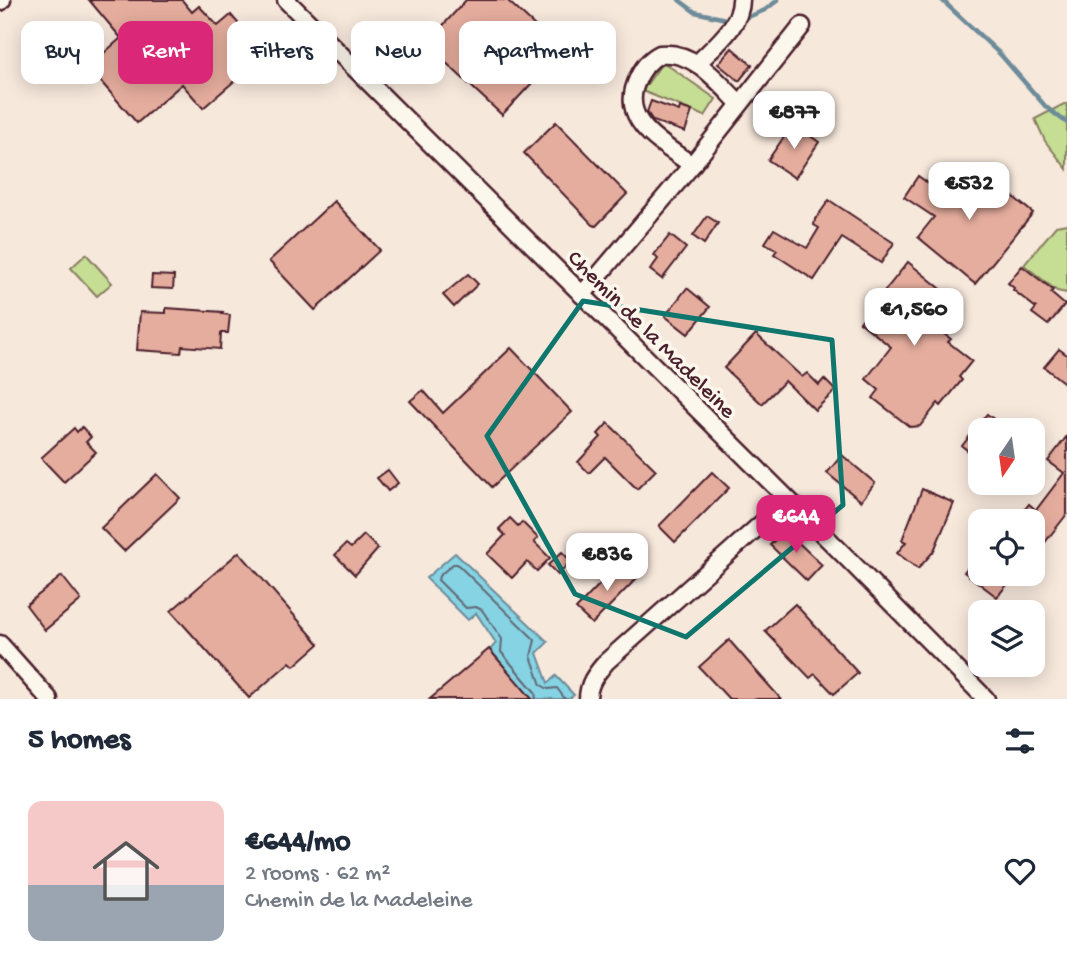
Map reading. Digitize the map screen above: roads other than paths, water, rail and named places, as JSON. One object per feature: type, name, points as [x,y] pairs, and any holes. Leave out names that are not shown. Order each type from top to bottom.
[{"type":"street","name":"Chemin de la Madeleine","points":[[286,0],[986,699]]},
{"type":"street","points":[[697,64],[734,24],[740,11],[741,0]]},
{"type":"street","points":[[582,295],[692,165],[802,26]]},
{"type":"street","points":[[692,165],[644,128],[634,113],[633,97],[642,72],[654,57],[660,54],[676,54],[697,64],[739,103]]},
{"type":"street","points":[[588,699],[592,678],[606,662],[788,500]]},
{"type":"street","points":[[0,645],[49,699]]},
{"type":"water","points":[[455,553],[548,642],[537,653],[548,683],[556,676],[574,695],[569,699],[532,699],[490,650],[496,643],[476,613],[468,620],[426,578]]},
{"type":"waterway","points":[[679,0],[695,12],[730,20]]},
{"type":"waterway","points":[[741,20],[765,10],[778,0]]},
{"type":"waterway","points":[[942,0],[1000,54],[1046,107],[1067,123]]}]
